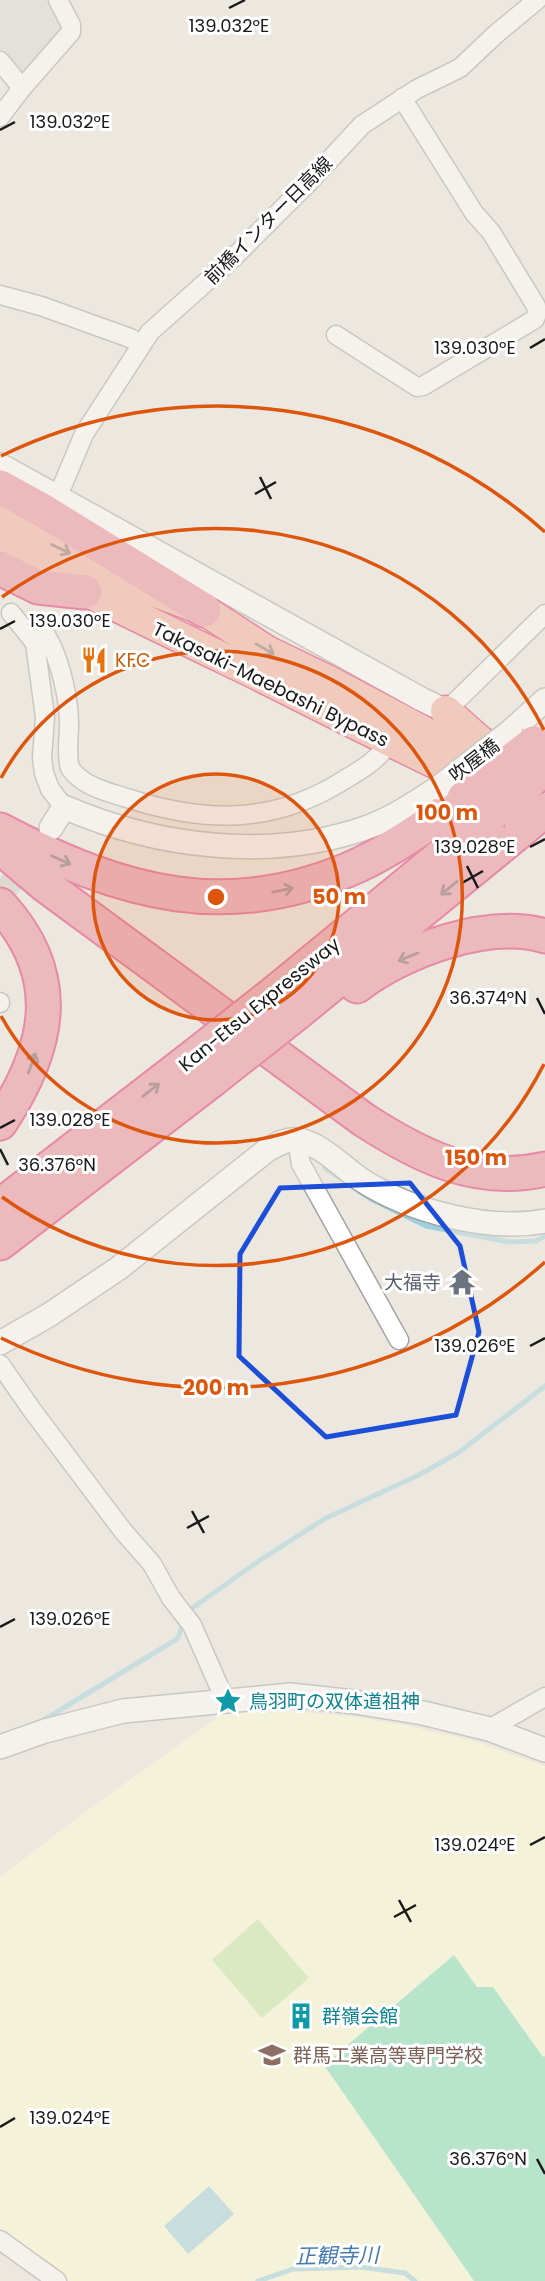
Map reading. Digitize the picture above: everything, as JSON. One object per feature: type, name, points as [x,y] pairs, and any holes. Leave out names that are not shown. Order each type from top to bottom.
[{"type":"highway","points":[[0,487],[204,610]]},
{"type":"highway","name":"Takasaki-Maebashi Bypass","points":[[0,519],[124,579],[204,610],[267,651],[432,736],[545,785]]},
{"type":"highway","name":"Takasaki-Maebashi Bypass","points":[[0,546],[85,592],[254,673],[537,818]]},
{"type":"highway","points":[[0,568],[38,587],[85,592]]},
{"type":"highway","points":[[446,710],[480,741],[545,778]]},
{"type":"highway","points":[[0,830],[100,876],[151,890],[233,897],[304,886],[371,859],[411,836],[465,800],[534,744]]},
{"type":"highway","name":"Kan-Etsu Expressway","points":[[293,1010],[465,800]]},
{"type":"highway","name":"Kan-Etsu Expressway","points":[[4,1227],[209,1076],[537,818]]},
{"type":"highway","points":[[0,847],[61,897],[364,1120],[404,1146],[472,1171],[513,1174],[545,1168]]},
{"type":"highway","points":[[0,877],[335,1124],[398,1165],[430,1180],[470,1192],[513,1195],[545,1190]]},
{"type":"highway","points":[[0,905],[27,940],[44,997],[39,1044],[32,1066],[19,1094],[0,1123]]},
{"type":"highway","points":[[4,1227],[114,1173],[209,1076],[293,1010],[365,979],[390,964],[462,937],[510,931],[545,936]]},
{"type":"street","points":[[0,117],[71,32],[71,24],[58,0]]},
{"type":"street","name":"前橋インター日高線","points":[[58,496],[84,435],[150,332],[258,233],[352,134],[402,98],[460,68],[537,0]]},
{"type":"street","points":[[0,61],[22,88]]},
{"type":"street","points":[[336,335],[417,387],[424,386],[535,319],[537,313],[536,306],[492,232],[474,213],[402,98]]},
{"type":"street","points":[[0,295],[54,311],[141,344]]},
{"type":"street","points":[[0,465],[421,699],[446,710],[545,614]]},
{"type":"street","points":[[11,613],[35,643],[45,717],[42,758],[44,773],[50,789],[64,807],[132,830],[181,841],[253,847],[325,839],[370,827],[397,814],[465,800]]},
{"type":"street","points":[[35,643],[40,638],[47,637],[51,645],[69,709],[69,762],[74,774],[83,781],[112,793],[190,815],[264,813],[323,793],[380,755],[389,743]]},
{"type":"street","points":[[534,744],[545,701]]},
{"type":"street","points":[[51,828],[64,807]]},
{"type":"street","points":[[181,841],[190,815]]},
{"type":"street","points":[[0,1343],[49,1315],[119,1268],[278,1144],[297,1140],[309,1143],[362,1181],[411,1204],[488,1223],[511,1225],[545,1222]]},
{"type":"street","points":[[297,1140],[301,1164],[399,1340]]},
{"type":"street","points":[[0,1364],[98,1498],[152,1564],[171,1598],[192,1625],[225,1700]]},
{"type":"street","points":[[0,1747],[44,1731],[123,1711],[290,1695],[423,1713],[489,1730],[545,1750]]},
{"type":"street","points":[[489,1730],[545,1697]]},
{"type":"street","points":[[0,2240],[57,2281]]},
{"type":"highlighted area","points":[[410,1183],[460,1246],[479,1332],[456,1415],[326,1437],[239,1356],[240,1254],[280,1188]]},
{"type":"shaded area","points":[[0,0],[51,0],[63,23],[64,33],[24,76],[20,76],[0,50]]},
{"type":"shaded area","name":"群馬工業高等専門学校","points":[[228,1710],[278,1710],[349,1716],[404,1725],[474,1741],[545,1766],[545,2281],[67,2281],[0,2232],[0,1877],[85,1812]]},
{"type":"green space","points":[[258,1919],[309,1978],[262,2018],[212,1960]]},
{"type":"green space","points":[[454,1955],[477,1987],[493,1987],[543,2057],[545,2056],[545,2281],[474,2281],[324,2065]]},
{"type":"water","points":[[209,2186],[234,2214],[188,2254],[164,2226]]},
{"type":"waterway","points":[[325,1168],[343,1180]]},
{"type":"waterway","points":[[360,1192],[426,1226],[509,1242],[536,1241],[545,1236]]},
{"type":"waterway","points":[[42,1721],[177,1639],[184,1617],[191,1609],[263,1558],[326,1518],[417,1476],[458,1453],[545,1386]]},
{"type":"waterway","name":"正観寺川","points":[[258,2281],[293,2269],[360,2267],[405,2273],[415,2281]]},
{"type":"tunnel","points":[[0,898],[31,856]]},
{"type":"place","name":"KFC","points":[[94,660]]},
{"type":"place","name":"大福寺","points":[[462,1282]]},
{"type":"place","name":"鳥羽町の双体道祖神","points":[[228,1701]]},
{"type":"place","name":"群嶺会館","points":[[301,2016]]},
{"type":"place","name":"群馬工業高等専門学校","points":[[272,2055]]}]
